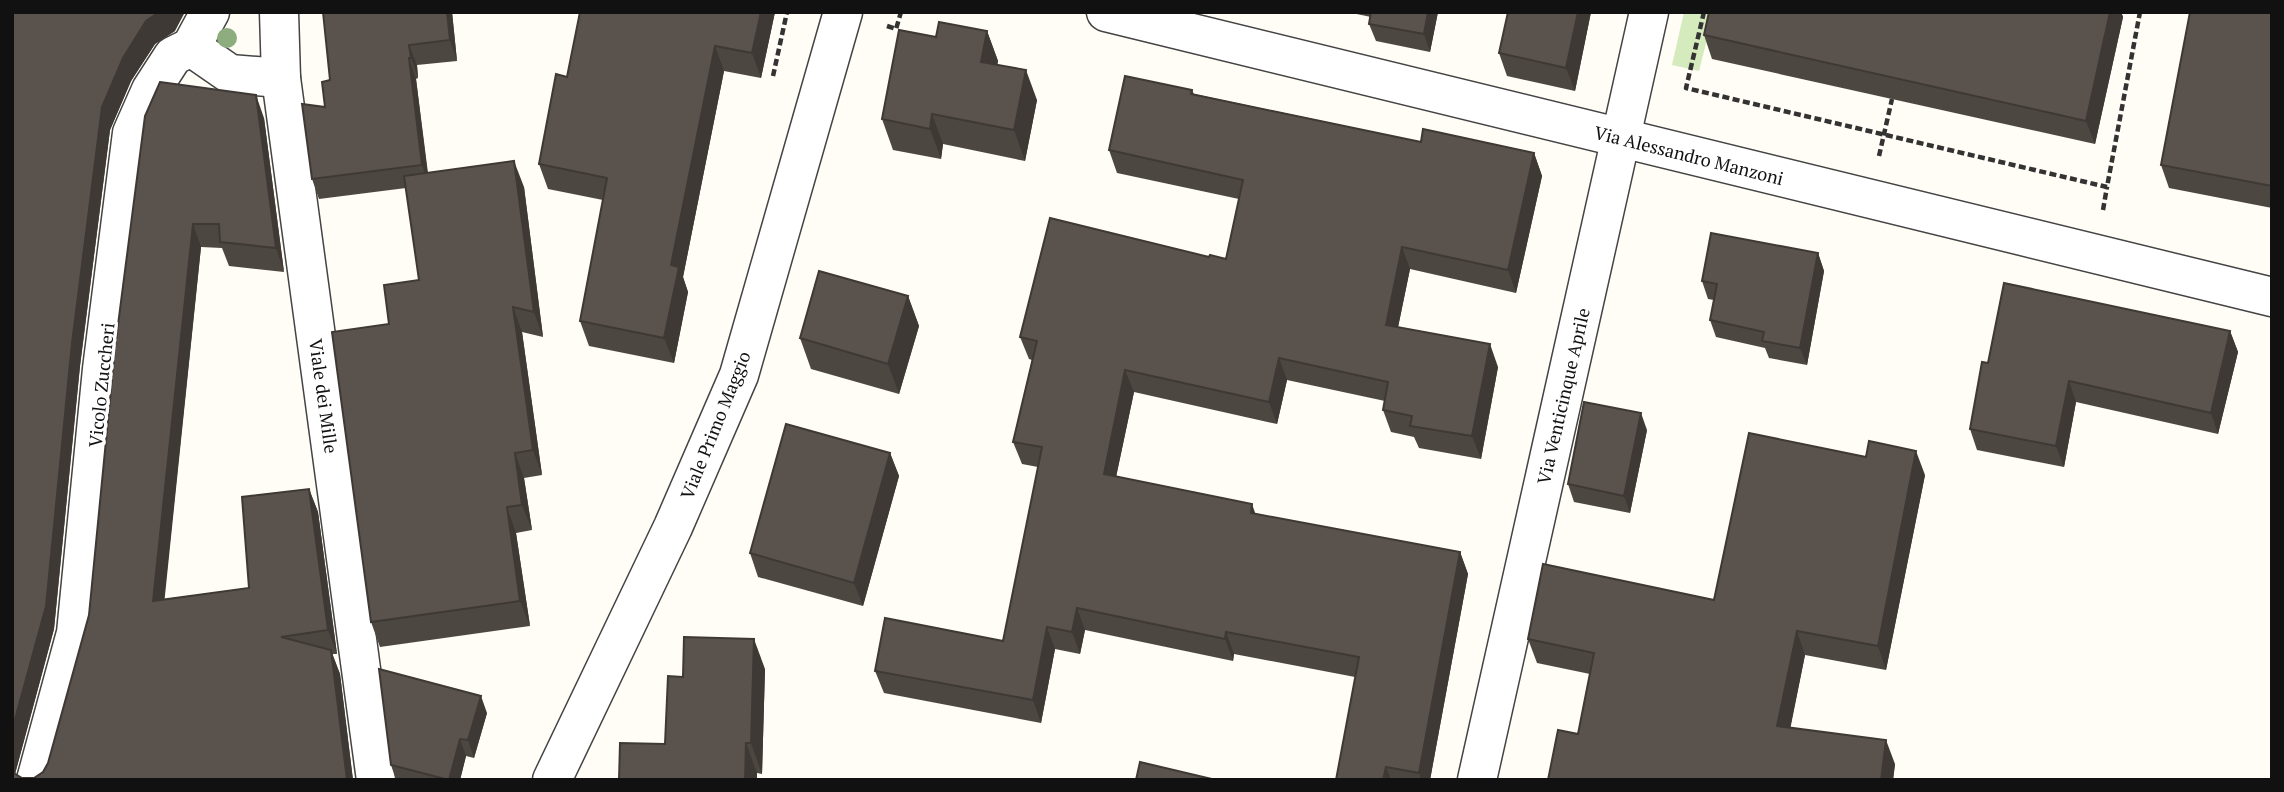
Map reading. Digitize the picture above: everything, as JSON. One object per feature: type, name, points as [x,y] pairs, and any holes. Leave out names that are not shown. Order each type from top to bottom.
[{"type":"street","name":"Vicolo Zuccheri","points":[[36,780],[75,633],[102,369],[132,132],[151,90],[173,55],[191,47],[210,12]]},
{"type":"street","name":"Viale dei Mille","points":[[279,12],[281,78],[376,780]]},
{"type":"street","name":"Viale Primo Maggio","points":[[552,780],[673,527],[738,375],[843,12]]},
{"type":"street","name":"Via Alessandro Manzoni","points":[[1106,12],[2272,297]]},
{"type":"street","name":"Via Venticinque Aprile","points":[[1477,780],[1649,12]]},
{"type":"street","points":[[191,47],[230,74],[281,78]]},
{"type":"path","points":[[772,80],[787,12]]},
{"type":"path","points":[[1704,12],[1686,88],[2106,187],[2140,12]]},
{"type":"path","points":[[1884,134],[1892,99]]},
{"type":"green space","points":[[1684,12],[1714,12],[1699,71],[1672,65]]},
{"type":"building","points":[[12,12],[159,12],[146,21],[123,58],[102,107],[72,343],[46,606],[12,730]]},
{"type":"building","points":[[323,12],[447,12],[450,40],[409,45],[422,165],[312,179],[302,104],[325,107],[322,82],[330,80]]},
{"type":"building","points":[[580,12],[761,12],[752,53],[715,46],[671,265],[679,267],[664,338],[580,321],[607,178],[539,164],[556,74],[567,77]]},
{"type":"building","points":[[1371,12],[1428,12],[1424,34],[1369,24]]},
{"type":"building","points":[[1508,12],[1578,12],[1566,68],[1499,53]]},
{"type":"building","points":[[1709,12],[2110,12],[2086,121],[1704,35]]},
{"type":"building","points":[[2190,12],[2272,12],[2272,186],[2161,165]]},
{"type":"building","points":[[939,22],[987,31],[981,62],[1026,70],[1014,130],[932,114],[930,129],[882,119],[899,30],[936,37]]},
{"type":"building","points":[[1125,76],[1192,90],[1191,94],[1421,142],[1423,129],[1534,153],[1508,270],[1402,247],[1386,325],[1490,344],[1472,436],[1410,426],[1412,416],[1383,410],[1388,382],[1279,358],[1269,402],[1125,370],[1104,474],[1252,504],[1251,513],[1460,552],[1419,773],[1386,767],[1383,780],[1336,780],[1359,657],[1226,632],[1225,639],[1077,608],[1072,632],[1047,627],[1033,700],[875,671],[885,618],[1003,641],[1042,447],[1013,442],[1037,341],[1020,337],[1050,218],[1226,259],[1243,180],[1109,150]]},
{"type":"building","points":[[160,82],[256,95],[276,248],[220,242],[219,224],[193,224],[153,601],[249,588],[242,497],[309,489],[328,630],[281,637],[331,650],[347,780],[12,780],[12,772],[22,778],[34,778],[43,772],[48,763],[89,615],[115,348],[145,116]]},
{"type":"building","points":[[514,161],[534,312],[513,307],[533,450],[515,453],[522,505],[507,507],[520,601],[371,622],[332,332],[389,324],[384,285],[419,280],[404,176]]},
{"type":"building","points":[[1711,233],[1818,253],[1800,348],[1762,341],[1764,332],[1710,320],[1717,284],[1702,281]]},
{"type":"building","points":[[819,271],[908,296],[888,364],[800,338]]},
{"type":"building","points":[[2004,283],[2230,331],[2211,413],[2069,381],[2056,446],[1970,429],[1982,362],[1988,363]]},
{"type":"building","points":[[1584,402],[1641,413],[1624,496],[1568,484]]},
{"type":"building","points":[[786,424],[890,453],[854,583],[750,553]]},
{"type":"building","points":[[1749,433],[1866,457],[1869,441],[1916,451],[1878,646],[1797,631],[1777,726],[1886,740],[1881,780],[1548,780],[1558,730],[1578,734],[1594,653],[1528,639],[1543,564],[1714,600]]},
{"type":"building","points":[[684,637],[754,639],[751,743],[746,743],[745,780],[619,780],[620,743],[665,744],[668,676],[683,677]]},
{"type":"building","points":[[379,669],[481,696],[468,740],[460,739],[449,780],[391,765]]},
{"type":"building","points":[[1140,762],[1216,780],[1136,780]]}]
